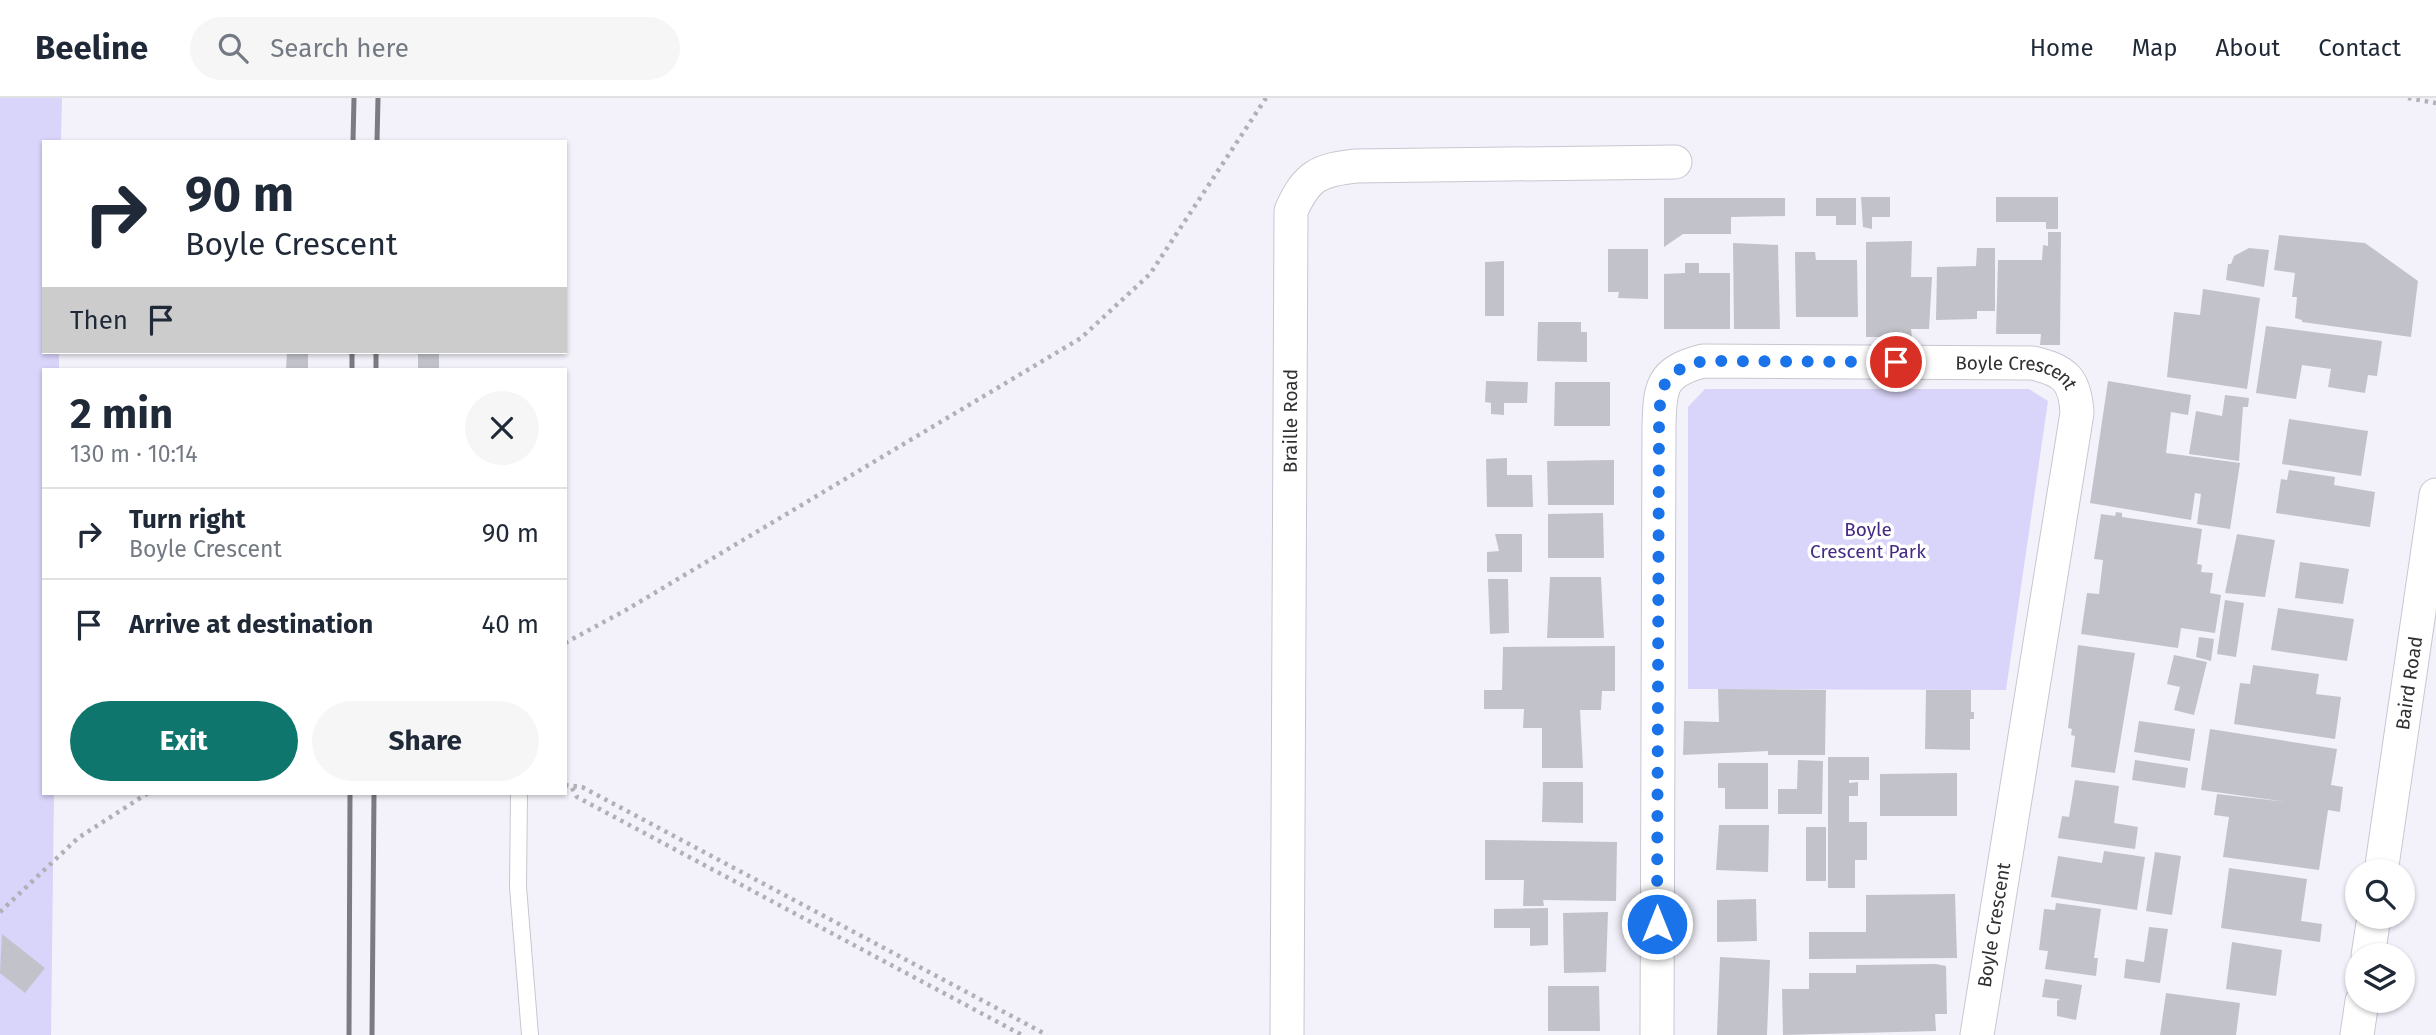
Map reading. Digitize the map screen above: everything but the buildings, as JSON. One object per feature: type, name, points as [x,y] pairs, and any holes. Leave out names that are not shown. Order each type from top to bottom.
[{"type":"street","name":"Braille Road","points":[[1287,1035],[1288,239],[1291,211],[1301,188],[1324,170],[1356,166],[1675,162]]},
{"type":"street","name":"Boyle Crescent","points":[[1657,1035],[1659,427],[1660,397],[1667,378],[1680,367],[1703,361],[2033,363],[2053,368],[2065,376],[2076,391],[2077,413],[1977,1035]]},
{"type":"street","name":"Baird Road","points":[[2383,859],[2435,511]]},
{"type":"street","points":[[2357,1035],[2360,1013]]},
{"type":"lane","points":[[519,795],[518,887],[530,1035]]},
{"type":"path","points":[[567,642],[1080,338],[1150,274],[1266,98]]},
{"type":"path","points":[[2408,98],[2436,103]]},
{"type":"path","points":[[567,786],[582,787],[1047,1035]]},
{"type":"path","points":[[572,788],[577,797],[1023,1035]]},
{"type":"path","points":[[0,912],[78,838],[145,795]]},
{"type":"green space","points":[[0,98],[62,98],[61,140],[42,140],[42,354],[59,354],[59,368],[42,368],[42,795],[54,795],[51,1035],[0,1035]]},
{"type":"green space","name":"Boyle Crescent Park","points":[[1705,389],[2029,389],[2048,401],[2006,690],[1688,689],[1688,407]]},
{"type":"railway","points":[[353,140],[354,98]]},
{"type":"railway","points":[[377,140],[378,98]]},
{"type":"railway","points":[[352,354],[352,368]]},
{"type":"railway","points":[[376,354],[376,368]]},
{"type":"railway","points":[[349,1035],[350,795]]},
{"type":"railway","points":[[372,1035],[374,795]]},
{"type":"route","points":[[1657,924],[1659,427],[1660,397],[1667,378],[1680,367],[1703,361],[1896,362]]}]
